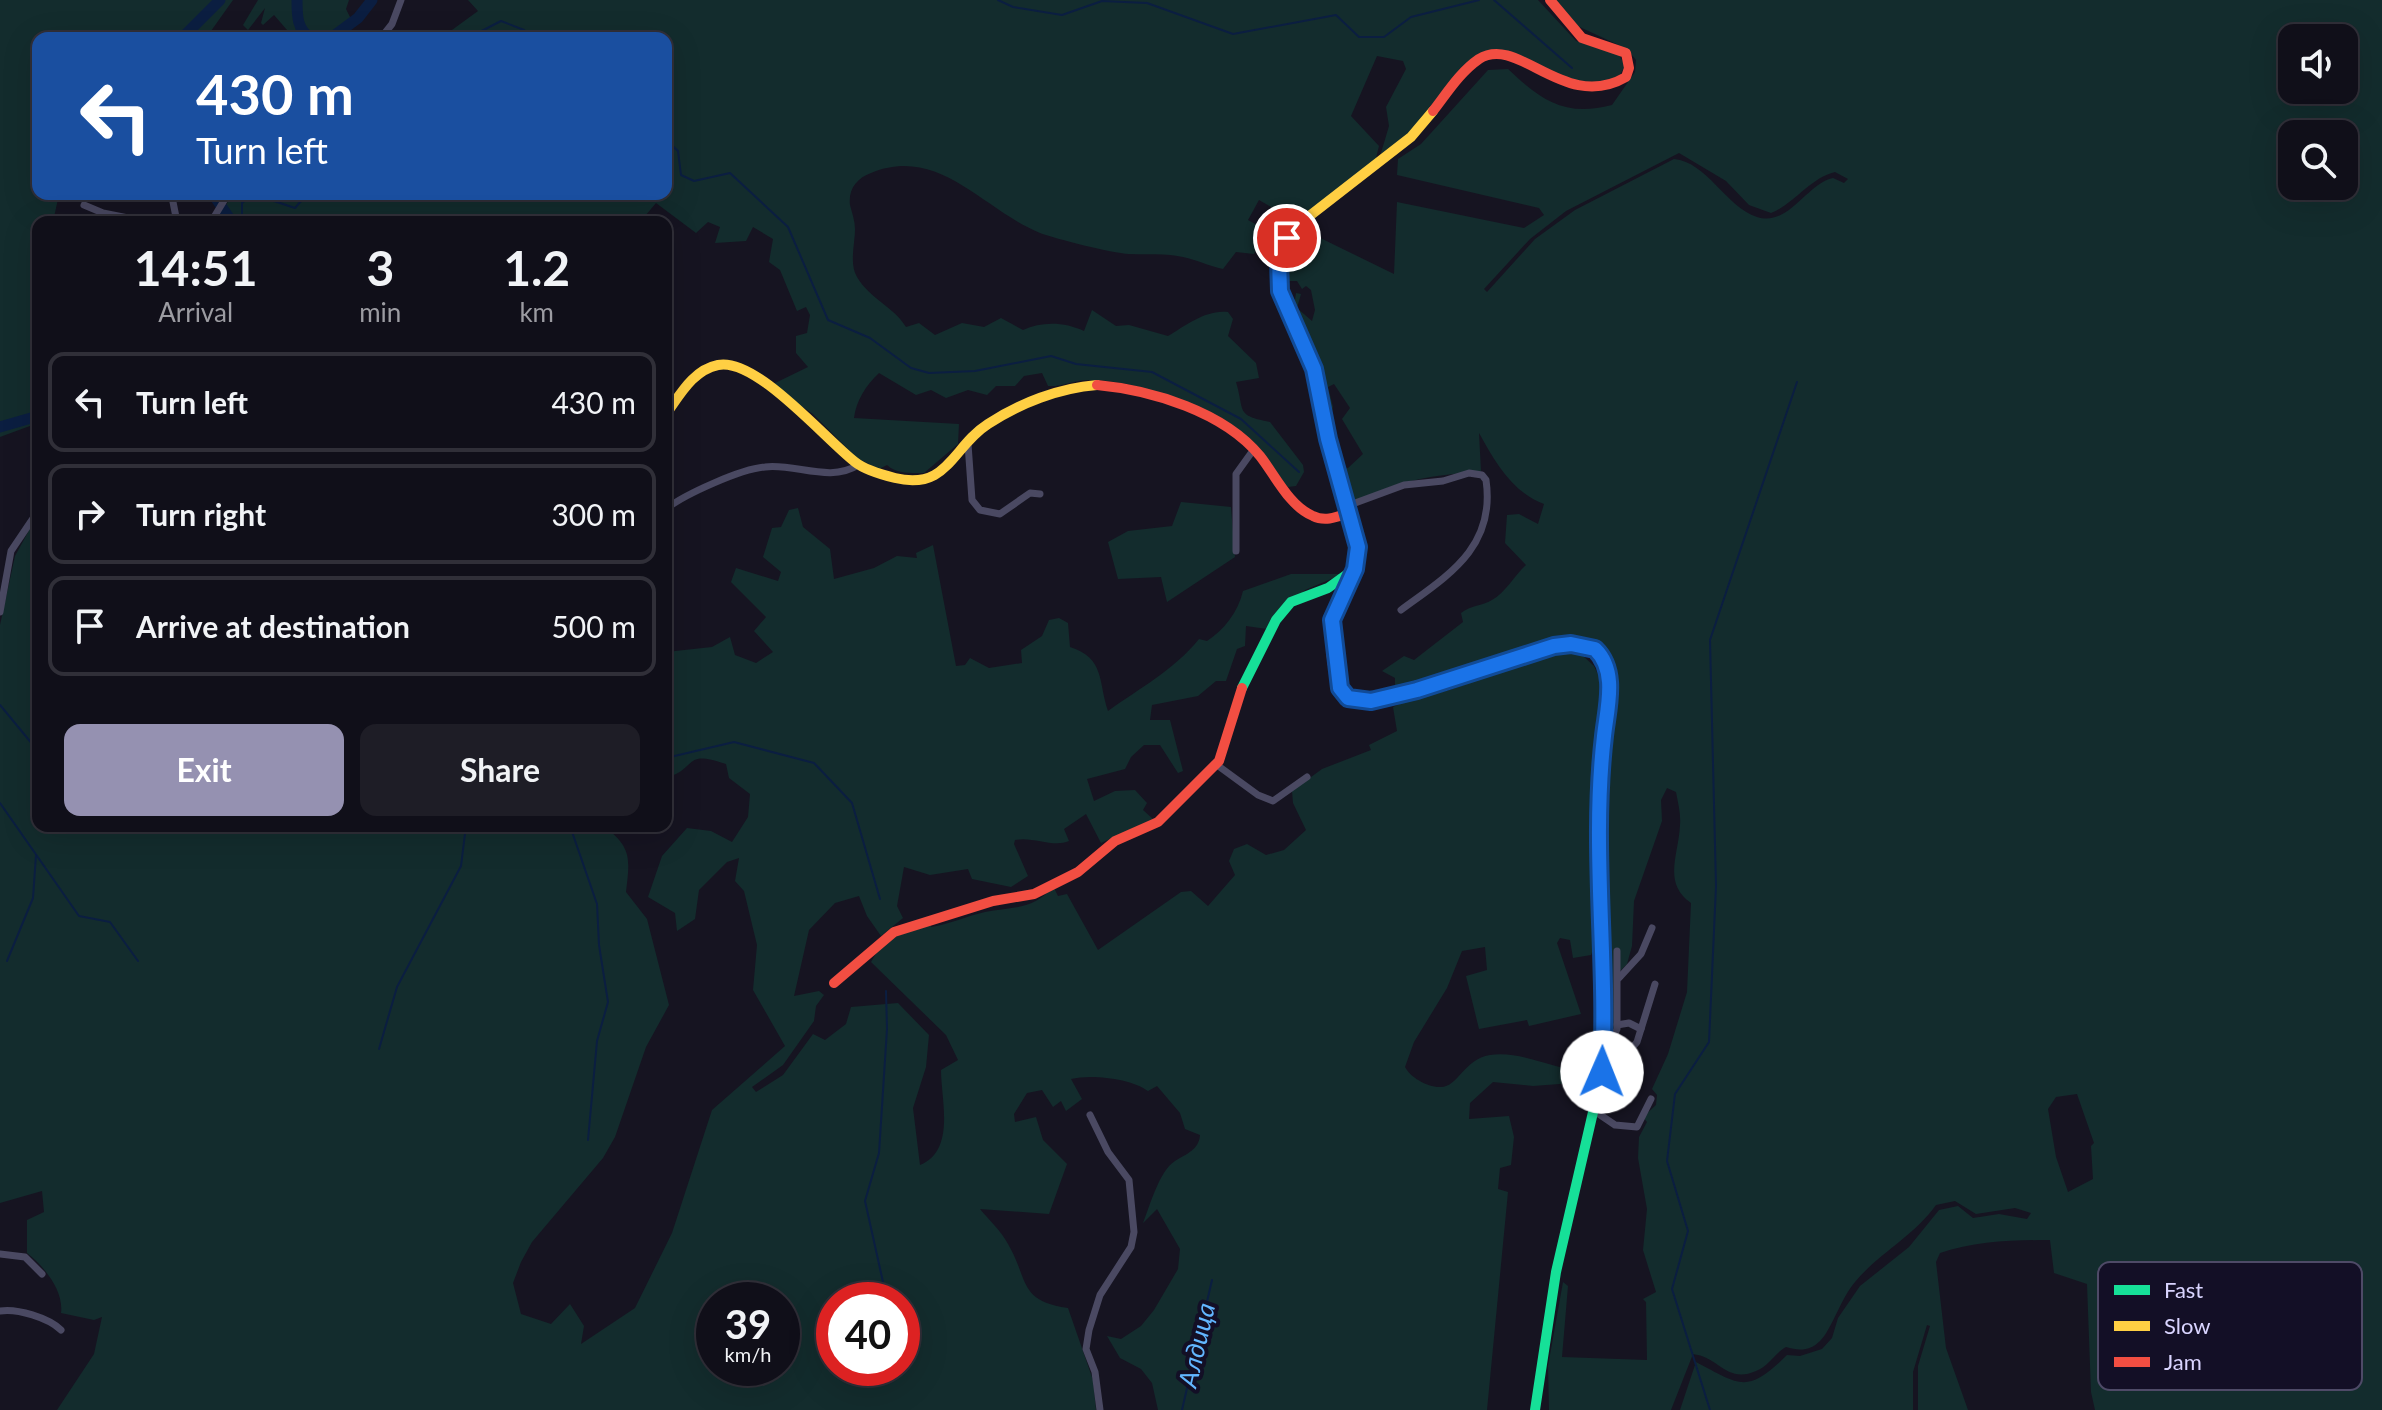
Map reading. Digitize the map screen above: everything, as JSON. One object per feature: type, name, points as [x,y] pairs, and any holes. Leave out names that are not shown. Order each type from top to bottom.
[{"type":"street","points":[[386,32],[401,0]]},
{"type":"street","points":[[1535,1410],[1548,1303],[1603,1059],[1600,768],[1609,677],[1602,656],[1582,645],[1554,646],[1417,690],[1371,701],[1348,698],[1337,681],[1332,620],[1355,569],[1358,547],[1328,439],[1314,369],[1280,291],[1279,260],[1283,248],[1300,226],[1410,138],[1479,58],[1501,54],[1562,83],[1580,86],[1610,87],[1626,77],[1629,68],[1626,53],[1582,38],[1550,0]]},
{"type":"street","points":[[84,205],[118,216]]},
{"type":"street","points":[[672,406],[692,378],[717,365],[735,365],[769,386],[858,465],[895,478],[921,482],[952,463],[978,431],[1044,395],[1094,385],[1163,398],[1241,438],[1309,514],[1331,519],[1404,485],[1443,481],[1469,473],[1482,475],[1486,480],[1477,542],[1457,568],[1401,610]]},
{"type":"street","points":[[968,444],[972,500],[980,510],[1000,514],[1030,493],[1040,494]]},
{"type":"street","points":[[1236,551],[1236,474],[1254,449]]},
{"type":"street","points":[[672,505],[758,468],[841,472],[858,465]]},
{"type":"street","points":[[0,612],[11,551],[32,520]]},
{"type":"street","points":[[834,983],[860,957],[894,932],[993,901],[1025,897],[1078,872],[1115,841],[1158,822],[1217,765],[1240,693],[1276,620],[1298,597],[1328,588],[1355,569]]},
{"type":"street","points":[[1217,765],[1269,801],[1279,799],[1307,777]]},
{"type":"street","points":[[1618,980],[1641,954],[1652,928]]},
{"type":"street","points":[[1603,1040],[1613,1042],[1617,1025],[1617,951]]},
{"type":"street","points":[[1603,1059],[1607,1068],[1614,1069],[1635,1045],[1655,984]]},
{"type":"street","points":[[1617,1025],[1629,1023],[1641,1029]]},
{"type":"street","points":[[1593,1110],[1615,1125],[1637,1127],[1651,1099]]},
{"type":"street","points":[[1090,1115],[1108,1152],[1129,1180],[1134,1232],[1131,1247],[1100,1295],[1089,1330],[1086,1349],[1095,1372],[1100,1410]]},
{"type":"street","points":[[0,1254],[25,1257],[42,1274]]},
{"type":"street","points":[[0,1311],[8,1310],[53,1323],[61,1330]]},
{"type":"green space","points":[[0,0],[233,0],[210,32],[32,32],[32,200],[58,200],[54,216],[32,216],[32,425],[0,437]]},
{"type":"green space","points":[[258,0],[349,0],[346,9],[352,21],[343,32],[289,32],[274,15],[263,25],[261,23],[265,8],[248,30],[243,25]]},
{"type":"green space","points":[[468,0],[1538,0],[1576,41],[1619,55],[1625,65],[1616,79],[1603,85],[1588,85],[1509,54],[1484,55],[1434,110],[1378,163],[1389,126],[1386,107],[1406,69],[1403,61],[1377,56],[1351,116],[1379,146],[1374,166],[1300,224],[1259,200],[1248,220],[1266,230],[1254,254],[1236,252],[1223,269],[1188,258],[1121,253],[1048,236],[1019,223],[960,184],[918,167],[895,167],[866,175],[854,185],[850,194],[855,226],[855,272],[862,285],[906,327],[919,323],[935,335],[962,323],[984,327],[1001,318],[1023,330],[1054,324],[1084,331],[1092,310],[1116,326],[1129,325],[1168,336],[1205,315],[1228,312],[1233,319],[1228,336],[1256,363],[1259,378],[1236,382],[1243,411],[1251,417],[1270,422],[1303,465],[1304,472],[1296,486],[1288,487],[1224,429],[1174,400],[1147,389],[1085,380],[1048,386],[1042,373],[1024,376],[1015,386],[996,386],[987,395],[968,390],[946,398],[931,390],[916,395],[879,373],[862,394],[854,418],[959,424],[958,444],[924,473],[909,473],[887,465],[879,469],[857,458],[813,414],[771,385],[808,367],[796,353],[796,336],[807,333],[810,315],[806,307],[797,311],[780,270],[769,262],[773,239],[753,227],[746,241],[715,243],[720,227],[708,222],[696,233],[656,203],[645,216],[221,216],[229,200],[672,200],[672,32],[449,32],[478,11]]},
{"type":"green space","points":[[1556,0],[2382,0],[2382,1410],[2095,1410],[2091,1392],[2087,1284],[2054,1273],[2050,1240],[1981,1244],[1940,1253],[1936,1262],[1946,1348],[1968,1410],[1918,1410],[1918,1366],[1930,1326],[1927,1325],[1913,1372],[1913,1410],[1680,1410],[1696,1362],[1743,1382],[1762,1376],[1787,1355],[1800,1356],[1822,1349],[1832,1338],[1838,1318],[1860,1286],[1909,1247],[1939,1210],[1958,1206],[1973,1218],[1999,1214],[2027,1219],[2031,1213],[2015,1208],[1976,1214],[1955,1201],[1936,1205],[1917,1226],[1864,1272],[1850,1289],[1824,1336],[1812,1347],[1786,1347],[1761,1369],[1746,1374],[1730,1372],[1693,1354],[1671,1410],[1549,1410],[1548,1366],[1563,1282],[1568,1286],[1562,1357],[1647,1360],[1646,1302],[1643,1299],[1656,1292],[1643,1250],[1647,1209],[1638,1158],[1639,1137],[1647,1122],[1643,1117],[1656,1105],[1657,1095],[1652,1089],[1668,1054],[1687,992],[1691,903],[1682,895],[1675,877],[1680,821],[1676,792],[1667,788],[1661,800],[1662,821],[1634,901],[1632,946],[1627,964],[1620,971],[1615,1025],[1608,1046],[1606,782],[1613,685],[1591,646],[1573,643],[1542,645],[1446,681],[1382,697],[1369,697],[1395,686],[1395,678],[1382,671],[1404,656],[1414,660],[1463,622],[1461,613],[1492,600],[1506,588],[1526,565],[1505,543],[1507,515],[1519,514],[1538,524],[1544,504],[1514,484],[1498,465],[1479,433],[1481,471],[1399,484],[1354,505],[1340,470],[1348,468],[1363,454],[1342,419],[1350,408],[1334,384],[1328,387],[1333,407],[1329,424],[1284,292],[1295,300],[1296,293],[1301,294],[1297,308],[1312,321],[1315,310],[1311,290],[1306,286],[1302,289],[1297,281],[1283,281],[1283,277],[1290,248],[1306,231],[1394,274],[1397,202],[1524,228],[1544,215],[1539,208],[1397,175],[1398,159],[1421,144],[1488,70],[1508,69],[1543,98],[1555,104],[1581,109],[1612,105],[1635,72],[1636,60],[1627,49],[1569,22]],"holes":[[[1679,153],[1726,181],[1749,205],[1771,213],[1826,175],[1835,172],[1848,179],[1844,183],[1833,178],[1823,182],[1779,216],[1757,217],[1736,204],[1697,168],[1674,159],[1575,210],[1535,239],[1487,292],[1484,289],[1530,239],[1566,211]],[[2077,1094],[2094,1143],[2091,1146],[2093,1179],[2068,1192],[2056,1157],[2048,1109],[2056,1097]]]},
{"type":"green space","points":[[1181,502],[1231,507],[1235,557],[1167,602],[1161,577],[1118,579],[1108,542],[1128,531],[1172,526]]},
{"type":"green space","points":[[798,508],[803,527],[830,549],[834,579],[874,568],[897,556],[917,558],[916,553],[933,545],[956,666],[965,665],[970,658],[989,668],[1022,663],[1021,650],[1042,636],[1049,620],[1059,618],[1068,623],[1070,647],[1089,657],[1095,664],[1108,711],[1168,669],[1199,639],[1207,641],[1219,632],[1230,620],[1243,591],[1291,574],[1343,574],[1305,590],[1267,629],[1246,626],[1245,646],[1237,649],[1226,681],[1216,681],[1198,696],[1152,705],[1150,720],[1170,720],[1183,771],[1178,773],[1160,745],[1144,745],[1131,757],[1125,769],[1087,779],[1094,801],[1115,791],[1135,790],[1147,803],[1143,810],[1153,819],[1101,843],[1086,814],[1064,829],[1069,841],[1015,840],[1028,876],[1011,887],[972,879],[968,869],[930,875],[904,867],[897,906],[903,918],[881,936],[867,916],[859,896],[835,903],[809,930],[794,996],[819,991],[824,995],[816,1006],[814,1021],[783,1065],[752,1087],[756,1092],[783,1075],[813,1034],[825,1040],[846,1024],[851,1007],[898,1003],[929,1035],[926,1067],[913,1108],[920,1165],[931,1158],[942,1136],[944,1109],[941,1070],[958,1060],[946,1035],[871,962],[884,940],[931,923],[931,927],[1030,903],[1053,886],[1058,896],[1067,894],[1098,950],[1181,892],[1191,891],[1208,906],[1235,875],[1229,861],[1234,849],[1247,844],[1266,855],[1284,850],[1306,830],[1293,803],[1292,791],[1322,769],[1371,750],[1369,745],[1397,731],[1393,707],[1458,687],[1530,656],[1561,652],[1581,654],[1594,666],[1603,685],[1595,804],[1598,926],[1591,955],[1573,958],[1570,940],[1560,938],[1557,943],[1581,1014],[1529,1026],[1527,1020],[1479,1029],[1466,976],[1487,970],[1485,947],[1462,951],[1447,988],[1414,1042],[1405,1067],[1420,1081],[1441,1087],[1452,1083],[1474,1062],[1490,1055],[1518,1056],[1568,1069],[1601,1068],[1599,1081],[1533,1086],[1493,1082],[1470,1103],[1469,1119],[1509,1116],[1514,1137],[1511,1165],[1500,1168],[1498,1189],[1508,1192],[1487,1410],[1158,1410],[1152,1383],[1141,1369],[1120,1358],[1107,1336],[1121,1339],[1141,1326],[1178,1269],[1180,1249],[1157,1209],[1143,1223],[1164,1173],[1175,1161],[1195,1148],[1200,1135],[1185,1129],[1180,1113],[1157,1086],[1148,1091],[1121,1080],[1089,1077],[1071,1079],[1082,1099],[1066,1111],[1061,1101],[1053,1107],[1042,1090],[1027,1093],[1014,1114],[1015,1122],[1036,1117],[1043,1140],[1067,1164],[1049,1214],[980,1209],[1005,1239],[1033,1294],[1052,1305],[1068,1308],[1093,1380],[1096,1410],[57,1410],[94,1354],[102,1317],[94,1320],[61,1313],[59,1296],[52,1280],[27,1253],[27,1220],[44,1212],[42,1191],[0,1203],[0,625],[15,556],[32,525],[32,832],[610,832],[620,841],[628,862],[626,892],[647,919],[669,1005],[646,1047],[615,1137],[603,1158],[532,1242],[513,1283],[521,1314],[551,1324],[570,1304],[584,1326],[581,1344],[635,1308],[672,1233],[712,1110],[785,1046],[753,990],[757,945],[744,891],[735,881],[739,858],[727,862],[699,890],[695,919],[677,931],[675,913],[648,897],[662,856],[687,828],[711,831],[732,842],[748,817],[750,794],[729,778],[726,764],[696,759],[672,776],[672,651],[712,647],[730,637],[735,655],[756,663],[773,652],[754,631],[766,617],[731,582],[736,568],[778,581],[781,572],[763,557],[772,528],[781,527],[789,510]]},
{"type":"waterway","points":[[188,32],[220,0]]},
{"type":"waterway","points":[[297,0],[300,27],[304,32]]},
{"type":"waterway","points":[[339,32],[358,18],[372,0]]},
{"type":"waterway","points":[[998,0],[1013,7],[1062,15],[1102,1],[1147,3],[1233,34],[1336,15],[1359,37],[1384,37],[1411,17],[1479,0]]},
{"type":"waterway","points":[[1494,0],[1572,68]]},
{"type":"waterway","points":[[480,32],[501,21],[526,32]]},
{"type":"waterway","points":[[672,146],[678,151],[681,175],[694,181],[730,173],[788,227],[828,320],[870,338],[911,368],[929,373],[975,371],[1051,356],[1076,364],[1152,372],[1241,419],[1299,472]]},
{"type":"waterway","points":[[217,200],[228,216]]},
{"type":"waterway","points":[[242,216],[242,203],[246,200]]},
{"type":"waterway","points":[[271,200],[295,208],[302,200]]},
{"type":"waterway","points":[[1710,1410],[1672,1289],[1688,1231],[1667,1161],[1675,1094],[1709,1042],[1716,886],[1710,640],[1797,382]]},
{"type":"waterway","points":[[0,427],[32,418]]},
{"type":"waterway","points":[[0,705],[32,744]]},
{"type":"waterway","points":[[672,757],[734,742],[814,763],[852,803],[880,899]]},
{"type":"waterway","points":[[0,803],[79,916],[110,922],[138,961]]},
{"type":"waterway","points":[[379,1049],[397,987],[461,866],[465,832]]},
{"type":"waterway","points":[[572,832],[597,904],[599,945],[608,1002],[597,1041],[588,1140]]},
{"type":"waterway","points":[[7,961],[33,898],[36,855]]},
{"type":"waterway","points":[[883,1282],[865,1201],[879,1153],[887,1029],[886,991]]},
{"type":"waterway","name":"Алдица","points":[[1182,1410],[1212,1280]]},
{"type":"traffic: fast","points":[[1242,688],[1276,620],[1291,602],[1328,588],[1353,570]]},
{"type":"traffic: fast","points":[[1535,1410],[1556,1272],[1600,1082],[1604,1027],[1600,902]]},
{"type":"traffic: slow","points":[[1339,601],[1356,567],[1357,537],[1330,447],[1315,371],[1280,285],[1281,251],[1303,221],[1411,137],[1433,111]]},
{"type":"traffic: slow","points":[[672,406],[701,372],[718,365],[734,366],[770,386],[859,465],[895,478],[913,480],[938,473],[976,433],[1013,409],[1054,393],[1097,385]]},
{"type":"traffic: jam","points":[[1433,111],[1466,70],[1479,59],[1494,54],[1510,56],[1563,81],[1582,86],[1604,86],[1626,77],[1629,68],[1626,53],[1582,38],[1550,0]]},
{"type":"traffic: jam","points":[[1097,385],[1163,398],[1207,416],[1245,441],[1304,511],[1322,519],[1349,513]]},
{"type":"traffic: jam","points":[[1339,601],[1331,650],[1336,677],[1347,697],[1370,700],[1394,698],[1512,658],[1559,646],[1584,646],[1604,660],[1610,685],[1600,775],[1600,902]]},
{"type":"traffic: jam","points":[[834,983],[894,932],[993,901],[1034,894],[1078,872],[1115,841],[1158,822],[1219,761],[1242,688]]},
{"type":"route","points":[[1287,238],[1279,260],[1280,291],[1314,369],[1328,439],[1358,547],[1355,569],[1332,620],[1340,688],[1348,698],[1371,701],[1417,690],[1521,655],[1571,644],[1595,649],[1607,667],[1609,698],[1600,768],[1602,1072]]}]
